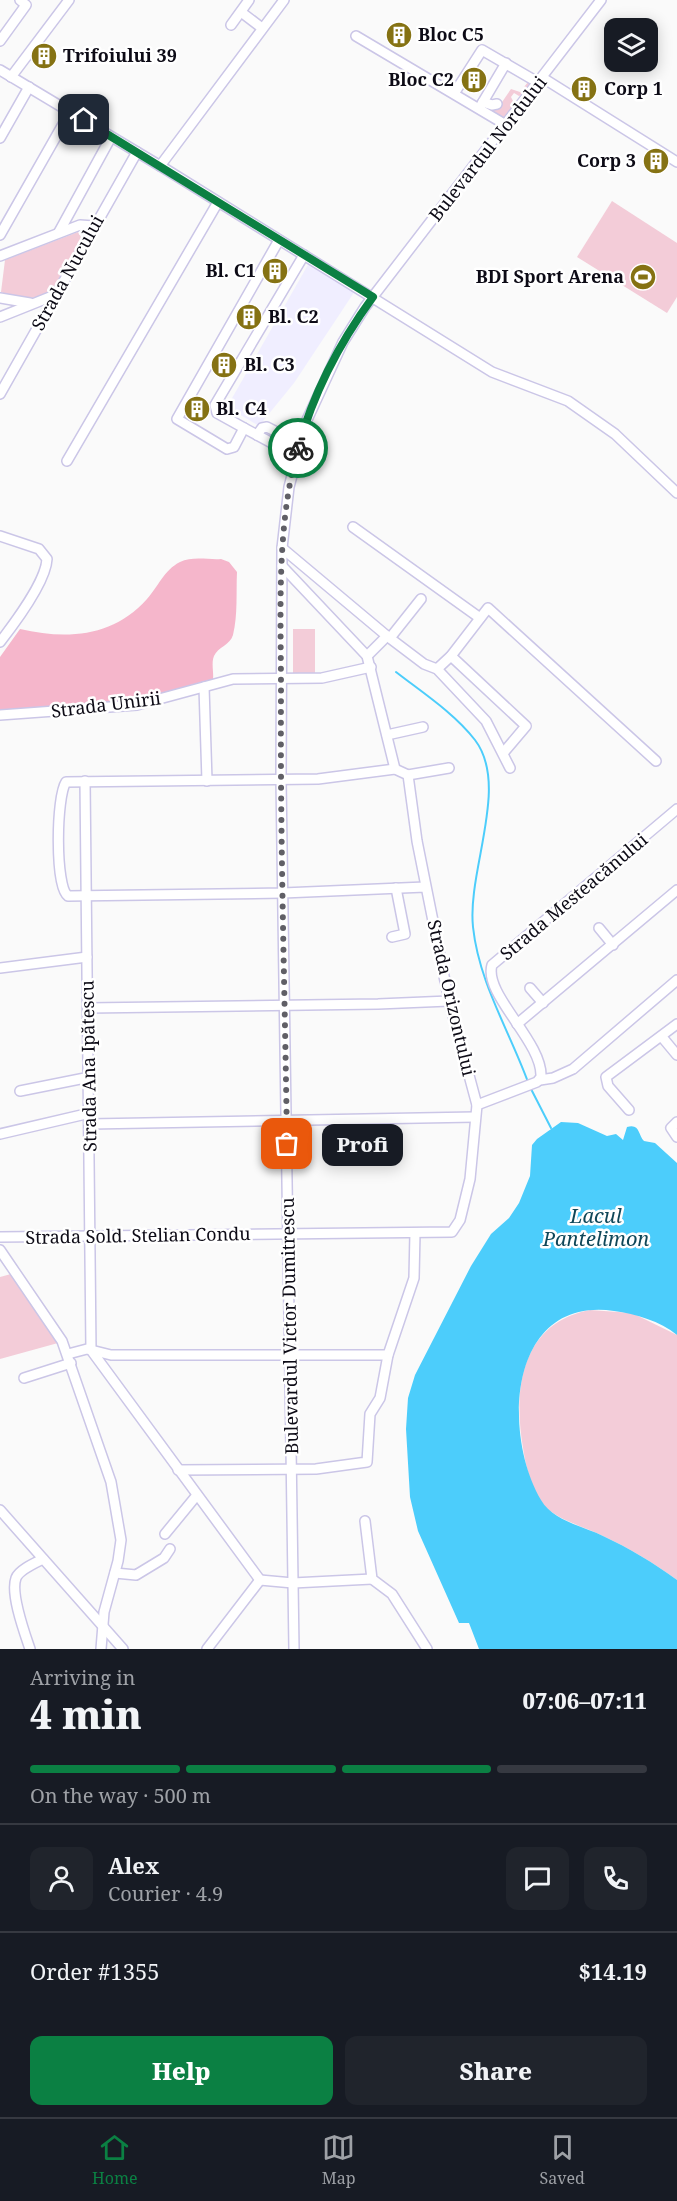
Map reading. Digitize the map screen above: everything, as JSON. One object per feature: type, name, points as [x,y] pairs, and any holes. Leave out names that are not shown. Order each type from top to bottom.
[{"type":"street","points":[[0,40],[26,5],[20,0]]},
{"type":"street","points":[[11,77],[69,0]]},
{"type":"street","points":[[231,25],[249,0]]},
{"type":"street","points":[[160,166],[284,0]]},
{"type":"street","name":"Bulevardul Nordului","points":[[296,456],[327,374],[344,342],[373,297],[602,0]]},
{"type":"street","points":[[241,12],[262,28]]},
{"type":"street","points":[[356,36],[506,125]]},
{"type":"street","points":[[454,92],[482,50],[541,80],[677,162]]},
{"type":"street","points":[[497,104],[481,104],[506,63]]},
{"type":"street","points":[[0,70],[160,166],[492,372],[568,401],[615,434],[677,493]]},
{"type":"street","points":[[0,138],[28,87]]},
{"type":"street","points":[[0,235],[70,112]]},
{"type":"street","points":[[59,232],[111,137]]},
{"type":"street","name":"Strada Nucului","points":[[0,394],[137,152]]},
{"type":"street","points":[[67,461],[218,202]]},
{"type":"street","points":[[0,256],[80,225],[94,226]]},
{"type":"street","points":[[244,428],[230,450],[177,418],[279,240]]},
{"type":"street","points":[[296,456],[217,413],[215,405],[303,255]]},
{"type":"street","points":[[0,317],[55,295]]},
{"type":"street","points":[[0,298],[32,304]]},
{"type":"street","points":[[257,435],[262,428],[267,427],[300,444]]},
{"type":"street","name":"Bulevardul Victor Dumitrescu","points":[[294,1649],[281,679],[282,549],[289,487],[296,456]]},
{"type":"street","points":[[353,527],[480,618]]},
{"type":"street","points":[[0,536],[39,549],[46,555],[47,563],[18,617],[0,642]]},
{"type":"street","points":[[282,549],[388,637],[424,664],[437,669],[486,721],[504,752],[510,768]]},
{"type":"street","points":[[282,566],[367,656],[388,637],[421,599]]},
{"type":"street","points":[[437,669],[451,656],[488,608],[656,761]]},
{"type":"street","name":"Strada Orizontului","points":[[367,656],[387,735],[401,771],[448,1001],[477,1106],[472,1169],[455,1230]]},
{"type":"street","points":[[451,656],[526,726],[504,752]]},
{"type":"street","name":"Strada Unirii","points":[[0,715],[137,705],[242,678],[322,678],[371,666]]},
{"type":"street","points":[[204,687],[207,780]]},
{"type":"street","points":[[387,735],[423,727]]},
{"type":"street","points":[[425,887],[283,893],[68,896],[64,892],[58,834],[64,784],[85,781],[332,778],[449,768]]},
{"type":"street","name":"Strada Ana Ipătescu","points":[[85,781],[90,1077],[91,1350]]},
{"type":"street","name":"Strada Mesteacănului","points":[[539,1081],[539,1061],[496,989],[491,973],[492,965],[676,812]]},
{"type":"street","points":[[392,937],[405,934],[396,888]]},
{"type":"street","points":[[517,1024],[677,890]]},
{"type":"street","points":[[599,928],[613,945]]},
{"type":"street","points":[[0,968],[87,957]]},
{"type":"street","points":[[477,1106],[539,1081],[553,1078],[573,1068],[677,980]]},
{"type":"street","points":[[530,988],[543,1003]]},
{"type":"street","points":[[88,1008],[284,1006],[448,1001]]},
{"type":"street","points":[[629,1110],[608,1086],[606,1077],[677,1024]]},
{"type":"street","points":[[662,1037],[677,1055]]},
{"type":"street","points":[[20,1091],[90,1077]]},
{"type":"street","points":[[0,1134],[90,1113]]},
{"type":"street","points":[[90,1124],[475,1117]]},
{"type":"street","points":[[677,1122],[671,1128],[677,1137]]},
{"type":"street","name":"Strada Sold. Stelian Condu","points":[[0,1237],[288,1235],[415,1233],[455,1230]]},
{"type":"street","points":[[178,1470],[291,1469],[367,1462],[370,1414],[380,1398],[388,1355],[414,1278],[415,1233]]},
{"type":"street","points":[[0,1250],[52,1324],[70,1358],[115,1503],[121,1540],[102,1627],[101,1649]]},
{"type":"street","points":[[24,1378],[70,1358],[83,1349],[106,1355],[388,1355]]},
{"type":"street","points":[[91,1350],[260,1580],[293,1583],[372,1579],[392,1594],[428,1649]]},
{"type":"street","points":[[165,1534],[197,1496]]},
{"type":"street","points":[[0,1510],[123,1649]]},
{"type":"street","points":[[364,1521],[372,1579]]},
{"type":"street","points":[[115,1573],[136,1575],[164,1558],[170,1549]]},
{"type":"street","points":[[30,1649],[21,1621],[15,1582],[20,1573],[43,1558]]},
{"type":"street","points":[[207,1649],[260,1580]]},
{"type":"shaded area","points":[[528,82],[530,86],[524,94],[519,96],[514,93],[511,97],[513,101],[519,101],[503,122],[483,107],[500,105],[511,89],[520,92]]},
{"type":"shaded area","name":"BDI Sport Arena","points":[[612,201],[677,243],[677,297],[667,313],[577,257]]},
{"type":"shaded area","points":[[78,232],[82,239],[61,278],[53,287],[44,294],[32,298],[1,292],[5,260]]},
{"type":"shaded area","points":[[309,263],[355,291],[294,383],[259,426],[227,407]]},
{"type":"shaded area","points":[[221,559],[229,562],[237,572],[236,612],[233,635],[214,656],[213,680],[138,700],[0,712],[0,657],[20,629],[72,634],[104,628],[134,612],[174,565],[185,560]]},
{"type":"shaded area","points":[[293,629],[315,629],[315,673],[293,673]]},
{"type":"shaded area","points":[[11,1274],[58,1343],[0,1359],[0,1277]]},
{"type":"shaded area","points":[[590,1310],[632,1313],[677,1335],[677,1580],[632,1551],[561,1518],[549,1510],[535,1490],[528,1473],[520,1426],[522,1382],[527,1362],[536,1344],[549,1329],[567,1317]]},
{"type":"water","name":"Lacul Pantelimon","points":[[561,1122],[578,1123],[607,1136],[616,1134],[623,1140],[627,1127],[637,1128],[644,1141],[655,1143],[677,1163],[677,1335],[647,1319],[614,1311],[579,1312],[552,1325],[534,1347],[523,1375],[519,1407],[521,1441],[529,1472],[546,1507],[561,1518],[632,1551],[677,1580],[677,1649],[479,1649],[469,1623],[459,1623],[418,1531],[410,1497],[406,1429],[408,1398],[415,1375],[471,1266],[491,1234],[509,1218],[519,1203],[530,1176],[532,1145]]},
{"type":"waterway","points":[[396,672],[458,721],[475,740],[485,759],[489,781],[488,804],[473,904],[473,927],[481,968],[528,1082]]},
{"type":"waterway","points":[[530,1087],[551,1128]]},
{"type":"way so far","points":[[287,1144],[281,780],[282,549],[284,518],[298,448]]},
{"type":"place","name":"Bloc C5","points":[[399,35]]},
{"type":"place","name":"Trifoiului 39","points":[[44,56]]},
{"type":"place","name":"Bloc C2","points":[[474,80]]},
{"type":"place","name":"Corp 1","points":[[584,89]]},
{"type":"place","name":"Corp 3","points":[[656,161]]},
{"type":"place","name":"Bl. C1","points":[[275,271]]},
{"type":"place","name":"BDI Sport Arena","points":[[643,277]]},
{"type":"place","name":"Bl. C2","points":[[249,317]]},
{"type":"place","name":"Bl. C3","points":[[224,365]]},
{"type":"place","name":"Bl. C4","points":[[197,409]]},
{"type":"place","name":"Profi","points":[[287,1144]]},
{"type":"route","points":[[84,120],[373,297],[344,342],[322,384],[298,448]]}]
